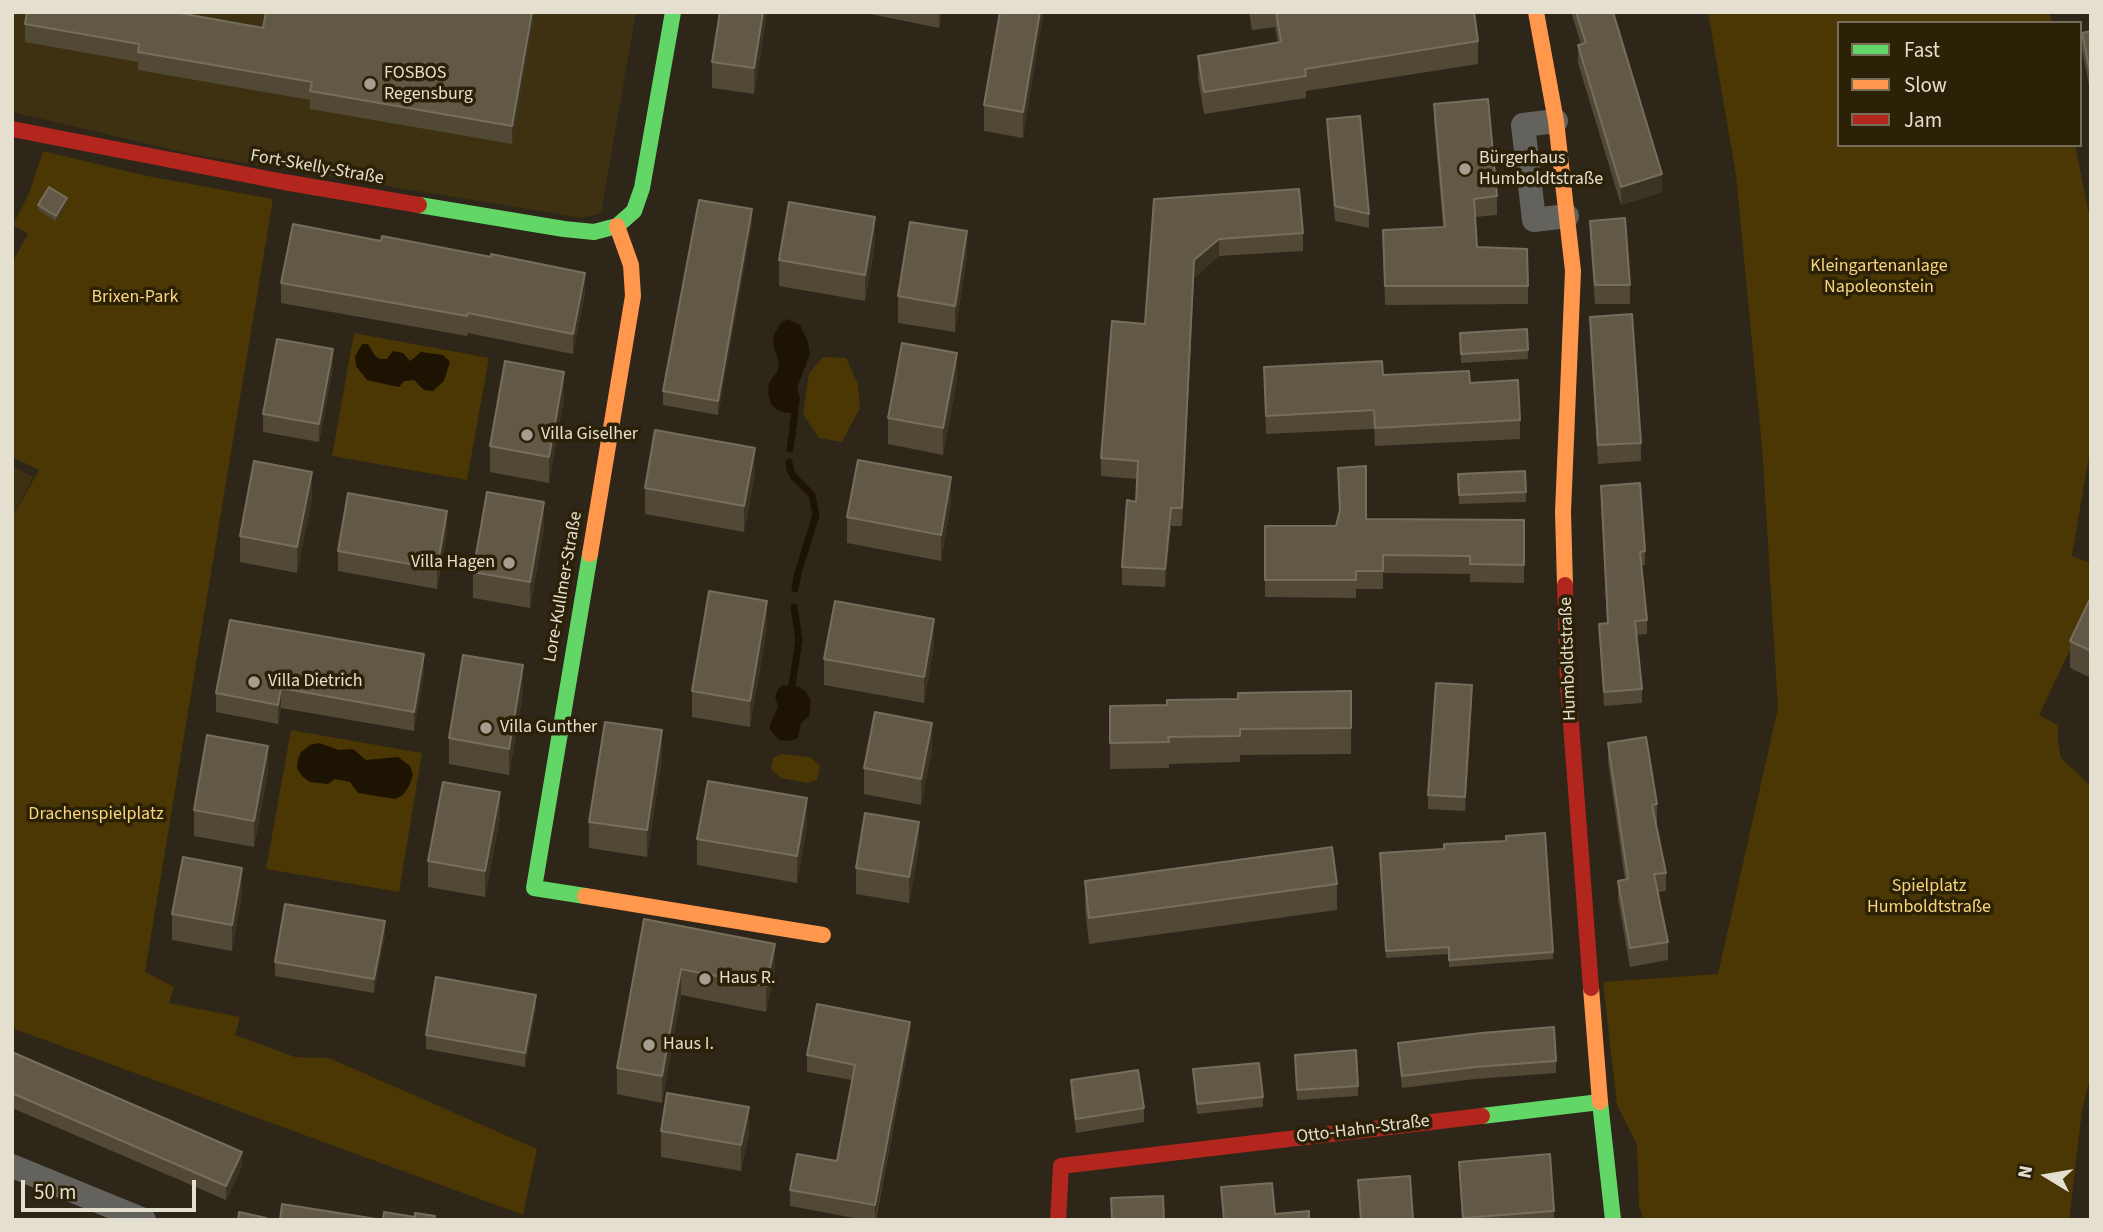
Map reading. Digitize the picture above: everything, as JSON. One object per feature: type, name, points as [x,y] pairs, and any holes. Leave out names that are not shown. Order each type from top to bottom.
[{"type":"street","points":[[617,226],[634,211],[642,188],[673,12]]},
{"type":"street","name":"Humboldtstraße","points":[[1536,12],[1556,121],[1573,271],[1563,512],[1568,684],[1600,1102]]},
{"type":"street","points":[[1556,121],[1523,125],[1534,220],[1567,216]]},
{"type":"street","name":"Fort-Skelly-Straße","points":[[13,133],[564,229],[594,232],[617,226]]},
{"type":"street","name":"Lore-Kullmer-Straße","points":[[617,226],[631,265],[633,296],[534,888],[823,935]]},
{"type":"street","points":[[1600,1102],[1613,1220]]},
{"type":"street","name":"Otto-Hahn-Straße","points":[[1058,1220],[1061,1166],[1600,1102]]},
{"type":"street","points":[[12,1166],[144,1220]]},
{"type":"shaded area","points":[[12,12],[636,12],[601,213],[582,218],[191,154],[12,112]]},
{"type":"shaded area","points":[[787,319],[800,325],[810,354],[797,388],[800,398],[795,413],[777,410],[771,404],[768,393],[769,383],[778,370],[779,363],[773,344],[774,335],[780,324]]},
{"type":"shaded area","points":[[362,344],[368,344],[380,359],[387,359],[393,351],[403,353],[410,361],[421,352],[443,355],[450,362],[444,381],[433,391],[424,390],[414,380],[404,381],[399,387],[367,380],[356,366],[355,357]]},
{"type":"shaded area","points":[[12,466],[33,477],[12,518]]},
{"type":"shaded area","points":[[783,685],[799,687],[811,701],[809,716],[801,723],[798,738],[791,741],[779,740],[770,730],[778,707],[775,696]]},
{"type":"shaded area","points":[[319,743],[339,750],[353,749],[366,760],[398,757],[410,766],[413,775],[409,786],[403,795],[395,799],[358,793],[350,782],[335,779],[328,784],[310,782],[297,768],[298,759],[301,752],[310,745]]},
{"type":"green space","points":[[1708,12],[2049,12],[2051,21],[1837,21],[1837,147],[2075,147],[2091,223],[2091,444],[2072,556],[2091,563],[2091,606],[2039,715],[2058,725],[2061,758],[2091,786],[2091,1075],[2082,1111],[2069,1220],[1644,1220],[1639,1206],[1637,1145],[1617,1105],[1603,982],[1718,974],[1778,708],[1762,447],[1736,175]]},
{"type":"green space","name":"Brixen-Park","points":[[43,151],[147,176],[273,199],[145,972],[174,987],[169,1003],[240,1017],[235,1035],[295,1057],[329,1058],[537,1149],[523,1215],[12,1028],[12,518],[39,470],[12,457],[12,263],[28,234],[13,225],[29,193]]},
{"type":"green space","points":[[354,333],[489,358],[467,480],[332,456]]},
{"type":"green space","points":[[823,357],[846,358],[858,384],[860,408],[842,442],[819,438],[803,414],[809,373]]},
{"type":"green space","points":[[291,730],[422,753],[399,892],[266,869]]},
{"type":"green space","points":[[782,754],[810,757],[820,766],[817,780],[807,783],[781,778],[771,769],[773,758]]},
{"type":"building","name":"FOSBOS Regensburg","points":[[27,12],[174,12],[263,28],[266,12],[532,12],[512,126],[310,91],[312,82],[138,52],[139,44],[25,24]]},
{"type":"building","points":[[720,12],[763,12],[754,68],[712,62]]},
{"type":"building","points":[[1000,12],[1040,12],[1023,112],[984,105]]},
{"type":"building","points":[[1276,12],[1474,12],[1478,41],[1305,69],[1306,76],[1204,92],[1198,56],[1281,42]]},
{"type":"building","points":[[1576,12],[1613,12],[1662,174],[1621,187],[1578,45],[1586,43]]},
{"type":"building","points":[[2091,31],[2091,77],[2082,33]]},
{"type":"building","points":[[1488,99],[1497,196],[1474,199],[1477,247],[1527,249],[1528,286],[1385,286],[1383,230],[1445,227],[1434,104]]},
{"type":"building","points":[[1360,116],[1369,214],[1335,206],[1327,119]]},
{"type":"building","points":[[49,187],[67,198],[56,216],[38,205]]},
{"type":"building","points":[[1299,189],[1303,233],[1219,239],[1194,260],[1182,508],[1171,508],[1165,569],[1122,567],[1127,500],[1136,502],[1138,461],[1101,458],[1112,321],[1145,324],[1154,199]]},
{"type":"building","points":[[699,200],[752,209],[718,401],[663,391]]},
{"type":"building","points":[[789,202],[875,217],[865,275],[779,260]]},
{"type":"building","points":[[1625,218],[1630,285],[1595,285],[1590,221]]},
{"type":"building","points":[[910,222],[967,231],[955,306],[898,296]]},
{"type":"building","points":[[293,224],[381,241],[382,236],[491,257],[491,254],[585,273],[573,334],[468,313],[467,316],[281,283]]},
{"type":"building","points":[[1632,314],[1641,443],[1598,445],[1590,317]]},
{"type":"building","points":[[1527,329],[1528,350],[1461,354],[1460,333]]},
{"type":"building","points":[[277,339],[333,349],[319,424],[263,414]]},
{"type":"building","points":[[902,343],[957,353],[943,428],[888,418]]},
{"type":"building","name":"Villa Giselher","points":[[505,361],[564,372],[549,457],[490,446]]},
{"type":"building","points":[[1382,361],[1383,375],[1469,371],[1470,383],[1518,380],[1520,420],[1375,428],[1374,410],[1266,416],[1264,367]]},
{"type":"building","points":[[655,430],[755,448],[744,506],[645,488]]},
{"type":"building","points":[[858,460],[951,477],[941,535],[847,517]]},
{"type":"building","points":[[254,461],[312,472],[297,547],[240,536]]},
{"type":"building","points":[[1366,466],[1366,519],[1524,520],[1524,565],[1470,564],[1470,556],[1383,555],[1383,571],[1356,571],[1356,580],[1265,580],[1265,526],[1336,526],[1340,510],[1338,468]]},
{"type":"building","points":[[1525,471],[1526,492],[1459,495],[1458,474]]},
{"type":"building","points":[[1640,483],[1645,551],[1640,552],[1647,620],[1635,621],[1642,689],[1604,692],[1599,624],[1608,623],[1601,486]]},
{"type":"building","name":"Villa Hagen","points":[[487,492],[544,502],[530,582],[473,572]]},
{"type":"building","points":[[348,493],[447,511],[437,569],[338,551]]},
{"type":"building","points":[[709,591],[767,601],[750,701],[692,691]]},
{"type":"building","points":[[2091,597],[2091,651],[2070,641]]},
{"type":"building","points":[[835,601],[934,619],[924,677],[824,659]]},
{"type":"building","points":[[230,620],[424,654],[414,712],[281,688],[278,705],[216,693]]},
{"type":"building","name":"Villa Gunther","points":[[463,655],[523,665],[509,749],[449,738]]},
{"type":"building","points":[[1436,683],[1472,685],[1465,797],[1428,795]]},
{"type":"building","points":[[1351,691],[1351,728],[1240,729],[1240,736],[1168,737],[1169,742],[1110,743],[1110,706],[1167,705],[1167,700],[1238,699],[1238,693]]},
{"type":"building","points":[[875,712],[932,723],[921,779],[864,768]]},
{"type":"building","points":[[605,722],[662,730],[647,830],[589,822]]},
{"type":"building","points":[[207,735],[268,746],[254,821],[194,810]]},
{"type":"building","points":[[1646,737],[1657,804],[1652,805],[1666,873],[1654,874],[1668,942],[1630,948],[1618,881],[1628,879],[1608,743]]},
{"type":"building","points":[[708,781],[807,798],[797,856],[697,839]]},
{"type":"building","points":[[443,782],[500,792],[485,871],[428,861]]},
{"type":"building","points":[[865,813],[919,822],[909,877],[856,868]]},
{"type":"building","points":[[1545,833],[1553,952],[1449,960],[1449,947],[1386,951],[1380,853],[1444,849],[1444,844],[1506,841],[1506,836]]},
{"type":"building","points":[[1332,847],[1337,884],[1089,918],[1085,881]]},
{"type":"building","points":[[183,857],[242,868],[232,925],[172,914]]},
{"type":"building","points":[[285,904],[385,921],[374,979],[275,962]]},
{"type":"building","points":[[644,919],[775,944],[766,986],[681,969],[662,1076],[617,1068]]},
{"type":"building","points":[[436,977],[536,995],[525,1053],[426,1035]]},
{"type":"building","points":[[817,1004],[910,1022],[875,1205],[790,1190],[797,1154],[837,1161],[855,1065],[807,1055]]},
{"type":"building","points":[[1554,1027],[1556,1061],[1402,1076],[1398,1043]]},
{"type":"building","points":[[1356,1050],[1358,1086],[1297,1090],[1295,1055]]},
{"type":"building","points":[[12,1052],[242,1152],[226,1186],[12,1093]]},
{"type":"building","points":[[1259,1063],[1263,1097],[1197,1104],[1193,1069]]},
{"type":"building","points":[[1138,1070],[1144,1108],[1076,1119],[1071,1080]]},
{"type":"building","points":[[667,1093],[749,1107],[741,1145],[661,1131]]},
{"type":"building","points":[[1550,1154],[1554,1211],[1463,1218],[1459,1162]]},
{"type":"building","points":[[1410,1176],[1413,1220],[1361,1220],[1358,1180]]},
{"type":"building","points":[[1272,1183],[1275,1214],[1309,1211],[1309,1220],[1224,1220],[1221,1187]]},
{"type":"building","points":[[1163,1196],[1164,1220],[1112,1220],[1111,1198]]},
{"type":"building","points":[[282,1204],[383,1220],[280,1220]]},
{"type":"building","points":[[239,1212],[266,1218],[238,1220]]},
{"type":"building","points":[[384,1212],[415,1217],[415,1213],[435,1216],[434,1220],[383,1220]]},
{"type":"waterway","points":[[790,449],[795,413]]},
{"type":"waterway","points":[[789,462],[794,477],[812,495],[816,515],[795,589]]},
{"type":"waterway","points":[[792,685],[799,640],[794,607]]},
{"type":"traffic: fast","points":[[419,205],[564,229],[594,232],[617,226],[634,211],[642,188],[673,12]]},
{"type":"traffic: fast","points":[[585,896],[534,888],[590,554]]},
{"type":"traffic: fast","points":[[1482,1116],[1600,1102],[1613,1220]]},
{"type":"traffic: slow","points":[[1536,12],[1556,121],[1573,271],[1563,512],[1565,585]]},
{"type":"traffic: slow","points":[[590,554],[633,296],[631,265],[617,226]]},
{"type":"traffic: slow","points":[[585,896],[823,935]]},
{"type":"traffic: slow","points":[[1591,988],[1600,1102]]},
{"type":"traffic: jam","points":[[12,129],[284,182],[419,205]]},
{"type":"traffic: jam","points":[[1565,585],[1568,684],[1591,988]]},
{"type":"traffic: jam","points":[[1058,1220],[1061,1166],[1482,1116]]},
{"type":"place","name":"FOSBOS Regensburg","points":[[370,84]]},
{"type":"place","name":"Bürgerhaus Humboldtstraße","points":[[1465,169]]},
{"type":"place","name":"Villa Giselher","points":[[527,435]]},
{"type":"place","name":"Villa Hagen","points":[[509,563]]},
{"type":"place","name":"Villa Dietrich","points":[[254,682]]},
{"type":"place","name":"Villa Gunther","points":[[486,728]]},
{"type":"place","name":"Haus R.","points":[[705,979]]},
{"type":"place","name":"Haus I.","points":[[649,1045]]},
{"type":"park label","name":"Kleingartenanlage Napoleonstein","points":[[1879,277]]},
{"type":"park label","name":"Drachenspielplatz","points":[[96,815]]},
{"type":"park label","name":"Spielplatz Humboldtstraße","points":[[1929,897]]}]
